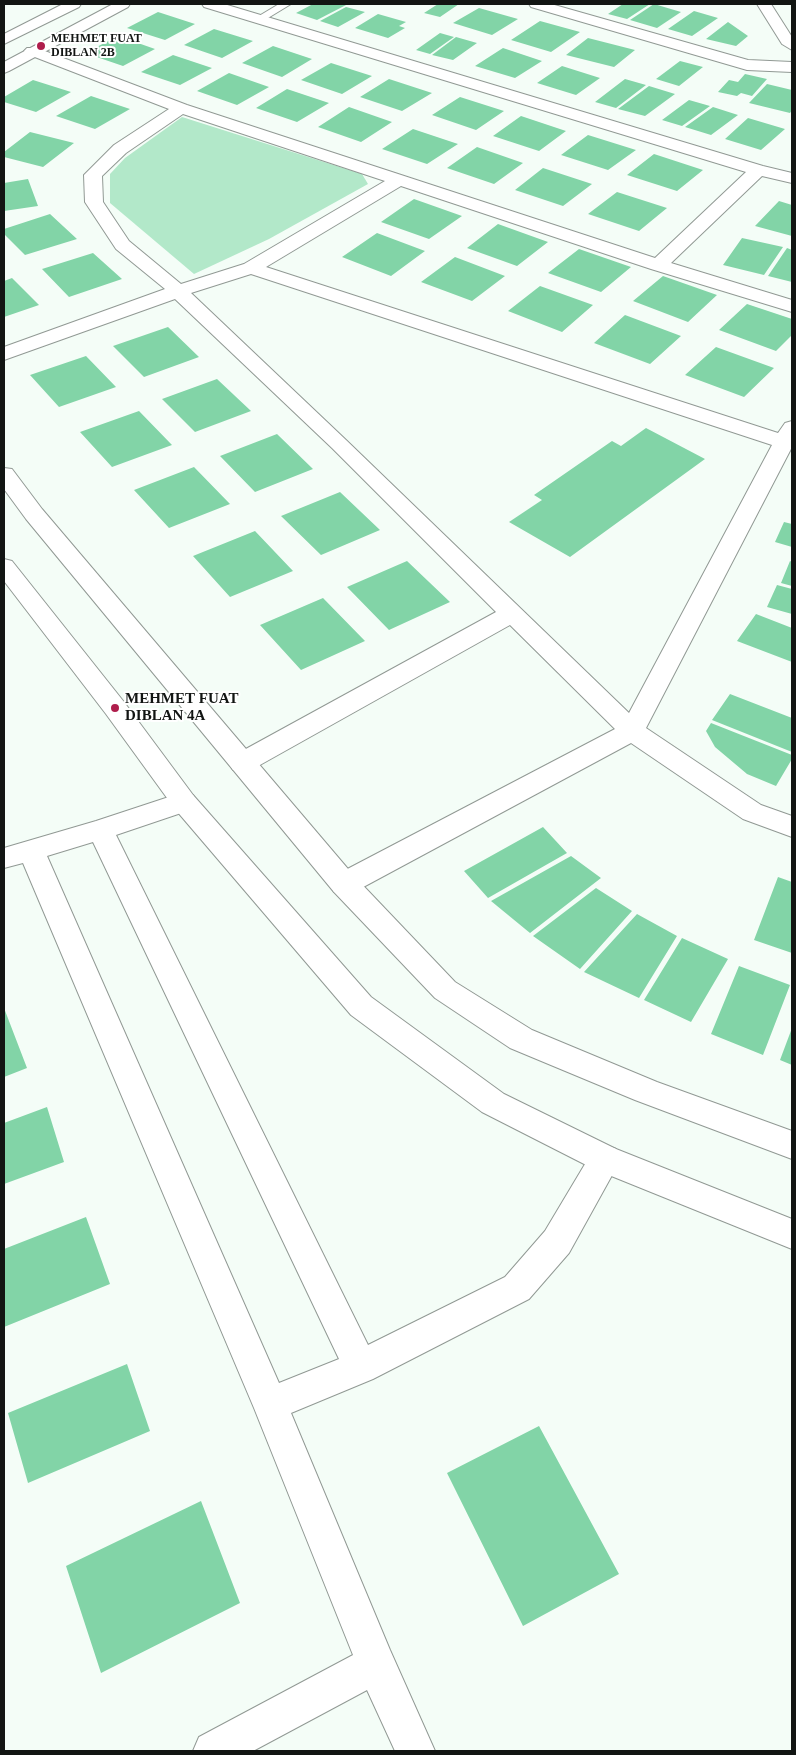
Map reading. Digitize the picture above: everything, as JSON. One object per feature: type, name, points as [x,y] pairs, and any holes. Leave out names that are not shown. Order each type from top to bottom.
[{"type":"street","points":[[4,40],[74,4]]},
{"type":"street","points":[[4,68],[32,51],[123,4]]},
{"type":"street","points":[[209,4],[758,170],[792,178]]},
{"type":"street","points":[[536,4],[746,65],[792,67]]},
{"type":"street","points":[[764,4],[787,41],[792,45]]},
{"type":"street","points":[[32,51],[181,108],[658,265],[792,306]]},
{"type":"street","points":[[181,108],[120,149],[92,175],[94,202],[122,245],[178,291],[513,613],[632,731],[752,812],[792,827]]},
{"type":"street","points":[[658,265],[758,170]]},
{"type":"street","points":[[4,354],[178,291],[251,268],[401,179]]},
{"type":"street","points":[[251,268],[534,359],[788,434],[632,731],[344,884]]},
{"type":"street","points":[[4,474],[40,521],[344,884],[445,990],[521,1039],[646,1091],[792,1146]]},
{"type":"street","points":[[4,566],[116,708],[184,802],[361,1006],[493,1103],[605,1159],[792,1234]]},
{"type":"street","points":[[242,763],[513,613]]},
{"type":"street","points":[[184,802],[100,830],[17,854],[270,1404],[376,1664],[415,1751]]},
{"type":"street","points":[[100,830],[360,1367]]},
{"type":"street","points":[[270,1404],[360,1367],[517,1288],[557,1242],[605,1159]]},
{"type":"street","points":[[213,1751],[376,1664]]},
{"type":"lane","points":[[259,19],[286,4]]},
{"type":"green space","points":[[182,117],[362,174],[368,184],[269,239],[194,274],[110,203],[110,174],[125,158]]},
{"type":"building","points":[[313,4],[348,4],[317,20],[296,13]]},
{"type":"building","points":[[438,4],[459,4],[440,17],[424,13]]},
{"type":"building","points":[[623,4],[650,4],[627,19],[608,14]]},
{"type":"building","points":[[654,4],[681,12],[657,28],[630,20]]},
{"type":"building","points":[[346,7],[365,12],[338,27],[320,21]]},
{"type":"building","points":[[479,8],[518,19],[492,35],[453,23]]},
{"type":"building","points":[[694,11],[718,18],[692,36],[668,29]]},
{"type":"building","points":[[158,12],[195,24],[165,40],[127,28]]},
{"type":"building","points":[[378,14],[406,22],[399,26],[405,28],[388,38],[355,28]]},
{"type":"building","points":[[540,21],[580,32],[551,52],[511,40]]},
{"type":"building","points":[[728,22],[748,36],[736,46],[706,39]]},
{"type":"building","points":[[214,29],[253,41],[222,58],[184,45]]},
{"type":"building","points":[[440,33],[454,37],[430,54],[416,50]]},
{"type":"building","points":[[118,36],[155,49],[123,66],[85,53]]},
{"type":"building","points":[[456,37],[477,43],[453,60],[432,55]]},
{"type":"building","points":[[588,38],[635,50],[614,67],[566,55]]},
{"type":"building","points":[[273,46],[312,59],[282,77],[242,63]]},
{"type":"building","points":[[503,48],[542,61],[515,78],[475,66]]},
{"type":"building","points":[[173,55],[212,68],[180,85],[141,72]]},
{"type":"building","points":[[680,61],[703,67],[679,86],[656,79]]},
{"type":"building","points":[[331,63],[372,76],[342,94],[301,80]]},
{"type":"building","points":[[562,66],[600,78],[576,95],[537,83]]},
{"type":"building","points":[[229,73],[269,87],[237,105],[197,91]]},
{"type":"building","points":[[745,74],[767,79],[752,96],[741,93],[737,96],[718,92],[729,80],[738,82]]},
{"type":"building","points":[[389,79],[432,93],[402,111],[360,97]]},
{"type":"building","points":[[625,79],[646,85],[616,108],[595,102]]},
{"type":"building","points":[[33,80],[71,92],[36,112],[4,102],[4,97]]},
{"type":"building","points":[[767,84],[792,90],[792,110],[790,113],[749,103]]},
{"type":"building","points":[[649,86],[675,94],[645,116],[618,109]]},
{"type":"building","points":[[287,89],[329,103],[297,122],[256,108]]},
{"type":"building","points":[[91,96],[130,109],[95,129],[56,116]]},
{"type":"building","points":[[460,97],[504,111],[476,130],[432,115]]},
{"type":"building","points":[[689,100],[710,106],[682,126],[662,120]]},
{"type":"building","points":[[349,107],[392,122],[361,142],[318,127]]},
{"type":"building","points":[[713,107],[738,115],[711,135],[685,127]]},
{"type":"building","points":[[521,116],[566,131],[539,151],[493,136]]},
{"type":"building","points":[[748,118],[785,129],[761,150],[725,139]]},
{"type":"building","points":[[413,129],[458,144],[427,164],[382,149]]},
{"type":"building","points":[[30,132],[74,143],[43,167],[4,157],[4,152]]},
{"type":"building","points":[[588,135],[636,150],[608,170],[561,155]]},
{"type":"building","points":[[477,147],[523,163],[494,184],[447,168]]},
{"type":"building","points":[[654,154],[703,170],[677,191],[627,175]]},
{"type":"building","points":[[543,168],[592,184],[563,206],[515,190]]},
{"type":"building","points":[[28,179],[38,206],[4,211],[4,183]]},
{"type":"building","points":[[617,192],[667,208],[639,231],[588,214]]},
{"type":"building","points":[[414,199],[462,216],[429,239],[381,222]]},
{"type":"building","points":[[779,201],[792,205],[792,236],[755,226]]},
{"type":"building","points":[[50,214],[77,239],[25,255],[4,234],[4,229]]},
{"type":"building","points":[[498,224],[548,242],[517,266],[467,248]]},
{"type":"building","points":[[377,233],[425,251],[391,276],[342,257]]},
{"type":"building","points":[[742,238],[783,247],[764,275],[723,265]]},
{"type":"building","points":[[787,248],[792,250],[792,282],[768,276]]},
{"type":"building","points":[[579,249],[631,267],[601,292],[548,273]]},
{"type":"building","points":[[93,253],[122,279],[69,297],[42,269]]},
{"type":"building","points":[[455,257],[505,276],[472,301],[421,282]]},
{"type":"building","points":[[663,276],[717,295],[688,322],[633,301]]},
{"type":"building","points":[[12,278],[39,305],[4,317],[4,281]]},
{"type":"building","points":[[540,286],[593,305],[562,332],[508,311]]},
{"type":"building","points":[[747,304],[792,319],[792,335],[776,351],[719,330]]},
{"type":"building","points":[[625,315],[681,336],[650,364],[594,343]]},
{"type":"building","points":[[168,327],[199,357],[144,377],[113,346]]},
{"type":"building","points":[[716,347],[774,368],[744,397],[685,375]]},
{"type":"building","points":[[86,356],[116,387],[59,407],[30,375]]},
{"type":"building","points":[[217,379],[251,411],[195,432],[162,399]]},
{"type":"building","points":[[139,411],[172,445],[112,467],[80,432]]},
{"type":"building","points":[[646,428],[705,459],[570,557],[509,522],[542,500],[534,495],[612,441],[621,446]]},
{"type":"building","points":[[277,434],[313,469],[255,492],[220,456]]},
{"type":"building","points":[[194,467],[230,504],[169,528],[134,490]]},
{"type":"building","points":[[340,492],[380,530],[321,555],[281,516]]},
{"type":"building","points":[[784,522],[792,524],[792,547],[775,542]]},
{"type":"building","points":[[255,531],[293,571],[230,597],[193,556]]},
{"type":"building","points":[[407,561],[450,602],[389,630],[347,587]]},
{"type":"building","points":[[790,561],[792,562],[792,586],[781,583]]},
{"type":"building","points":[[777,585],[792,589],[792,614],[767,607]]},
{"type":"building","points":[[323,598],[365,641],[301,670],[260,625]]},
{"type":"building","points":[[756,614],[792,628],[792,662],[737,641]]},
{"type":"building","points":[[730,694],[792,718],[792,752],[712,720]]},
{"type":"building","points":[[711,723],[792,755],[792,759],[776,786],[747,774],[715,747],[706,731]]},
{"type":"building","points":[[543,827],[567,853],[488,898],[464,871]]},
{"type":"building","points":[[571,856],[601,878],[530,933],[491,901]]},
{"type":"building","points":[[778,877],[792,882],[792,953],[754,940]]},
{"type":"building","points":[[596,888],[632,911],[580,969],[533,936]]},
{"type":"building","points":[[637,914],[677,936],[639,998],[584,972]]},
{"type":"building","points":[[682,938],[728,959],[691,1022],[644,1000]]},
{"type":"building","points":[[739,966],[790,985],[763,1055],[711,1034]]},
{"type":"building","points":[[4,1008],[27,1068],[4,1077]]},
{"type":"building","points":[[792,1028],[792,1065],[780,1060]]},
{"type":"building","points":[[47,1107],[64,1162],[4,1184],[4,1123]]},
{"type":"building","points":[[86,1217],[110,1284],[4,1327],[4,1249]]},
{"type":"building","points":[[127,1364],[150,1431],[28,1483],[8,1413]]},
{"type":"building","points":[[539,1426],[619,1574],[523,1626],[447,1473]]},
{"type":"building","points":[[201,1501],[240,1603],[101,1673],[66,1566]]},
{"type":"place","name":"MEHMET FUAT DIBLAN 2B","points":[[41,46]]},
{"type":"place","name":"MEHMET FUAT DIBLAN 4A","points":[[115,708]]}]
